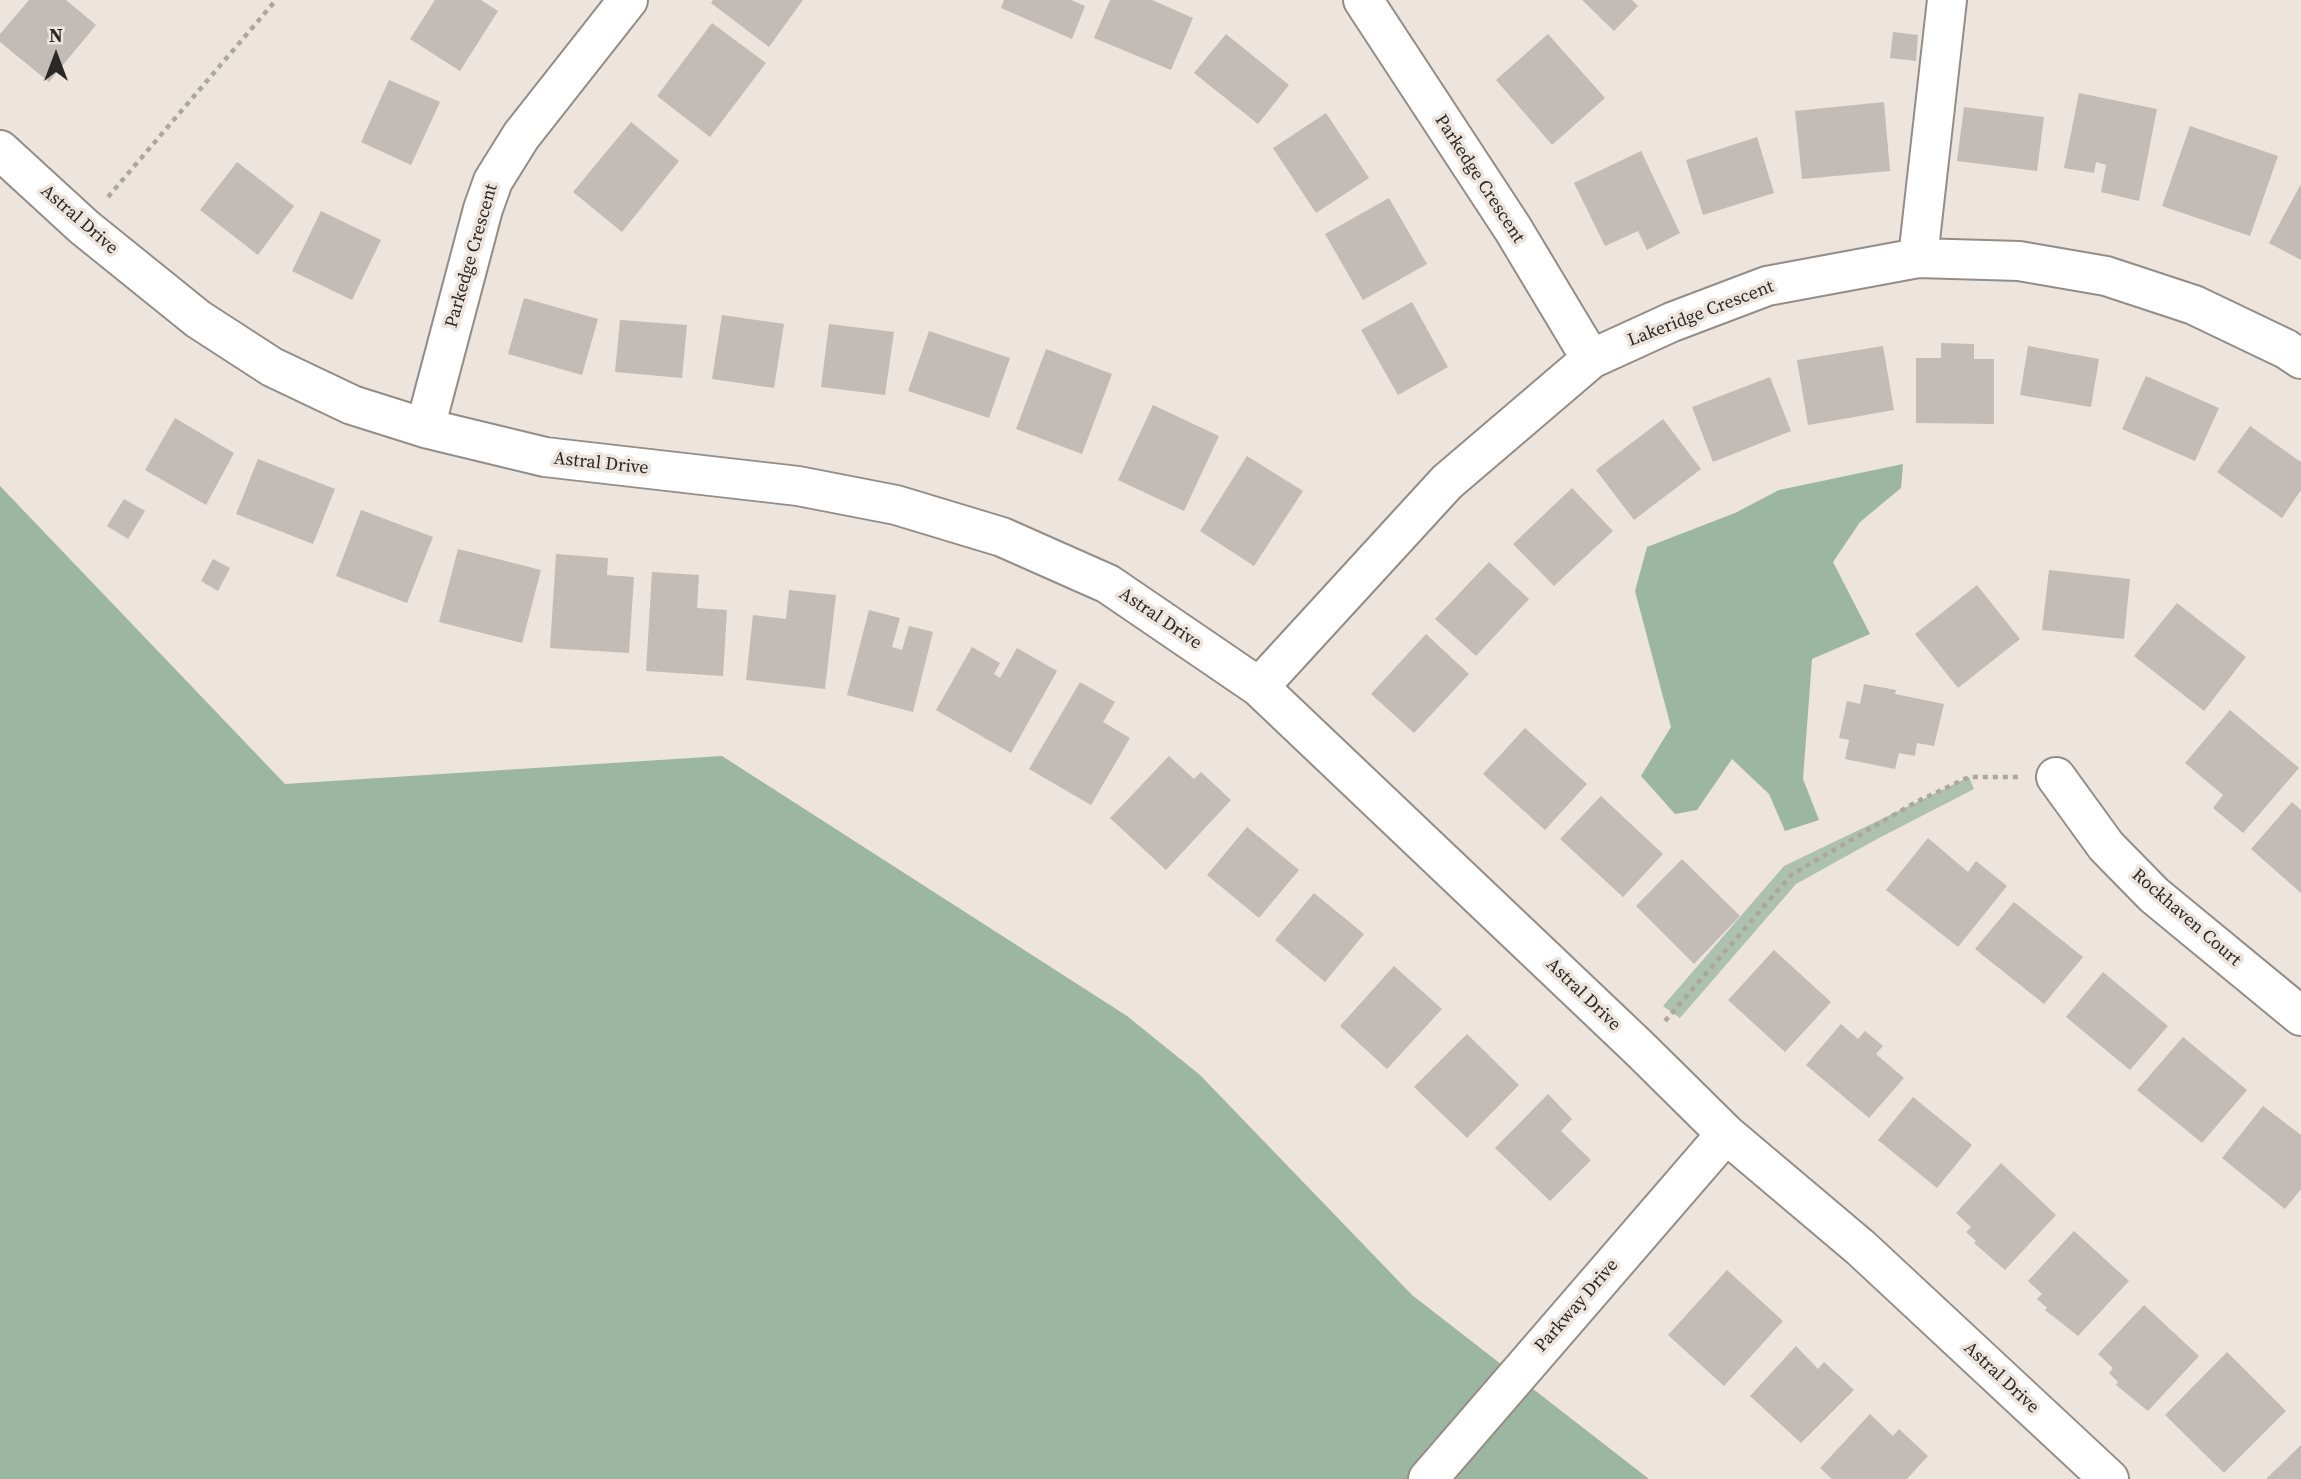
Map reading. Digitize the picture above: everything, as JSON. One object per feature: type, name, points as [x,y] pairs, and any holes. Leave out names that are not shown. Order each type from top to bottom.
[{"type":"street","name":"Parkedge Crescent","points":[[425,428],[483,209],[493,181],[521,136],[628,0]]},
{"type":"street","name":"Parkedge Crescent","points":[[1363,0],[1513,229],[1591,359]]},
{"type":"street","points":[[1918,258],[1947,0]]},
{"type":"street","name":"Astral Drive","points":[[0,150],[85,227],[198,319],[272,367],[352,405],[425,428],[545,457],[785,484],[896,505],[1002,537],[1108,584],[1259,687],[1726,1133],[1861,1248],[2109,1479]]},
{"type":"street","name":"Lakeridge Crescent","points":[[1259,687],[1447,482],[1591,359],[1672,321],[1767,286],[1918,258],[2019,261],[2106,276],[2194,305],[2286,349],[2301,359]]},
{"type":"street","name":"Rockhaven Court","points":[[2056,778],[2106,846],[2154,895],[2301,1016]]},
{"type":"street","name":"Parkway Drive","points":[[1428,1479],[1726,1133]]},
{"type":"path","points":[[85,227],[126,175],[276,0]]},
{"type":"path","points":[[1640,1049],[1791,876],[1916,802],[1969,778],[2056,778]]},
{"type":"green space","points":[[1903,464],[1901,488],[1860,522],[1833,562],[1870,634],[1812,659],[1803,779],[1819,820],[1785,831],[1769,794],[1732,759],[1697,810],[1675,814],[1641,776],[1671,727],[1635,591],[1647,547],[1735,513],[1779,490]]},
{"type":"green space","points":[[0,486],[285,784],[722,756],[1127,1016],[1200,1075],[1412,1295],[1649,1479],[0,1479]]},
{"type":"green space","points":[[1969,777],[1974,789],[1796,884],[1680,1018],[1663,1006],[1784,866]]},
{"type":"building","points":[[29,0],[66,0],[96,25],[49,82],[0,42],[0,34]]},
{"type":"building","points":[[435,0],[481,0],[498,11],[460,71],[410,39]]},
{"type":"building","points":[[713,0],[803,0],[769,47],[711,3]]},
{"type":"building","points":[[1004,0],[1071,0],[1085,6],[1072,39],[1001,8]]},
{"type":"building","points":[[1110,0],[1152,0],[1193,18],[1171,70],[1094,38]]},
{"type":"building","points":[[1582,0],[1632,0],[1638,6],[1614,31]]},
{"type":"building","points":[[712,23],[766,63],[710,137],[657,96]]},
{"type":"building","points":[[1893,32],[1918,35],[1916,61],[1890,58]]},
{"type":"building","points":[[1226,34],[1289,85],[1258,124],[1194,73]]},
{"type":"building","points":[[1548,34],[1605,98],[1552,145],[1496,80]]},
{"type":"building","points":[[389,80],[440,102],[411,165],[361,142]]},
{"type":"building","points":[[2079,93],[2157,109],[2139,201],[2101,192],[2106,165],[2096,162],[2094,173],[2064,168]]},
{"type":"building","points":[[1884,102],[1890,171],[1802,179],[1795,111]]},
{"type":"building","points":[[1964,107],[2044,117],[2037,171],[1957,161]]},
{"type":"building","points":[[1326,113],[1369,178],[1316,213],[1273,148]]},
{"type":"building","points":[[631,122],[679,161],[622,232],[573,192]]},
{"type":"building","points":[[2190,126],[2278,156],[2250,236],[2162,206]]},
{"type":"building","points":[[1757,137],[1774,193],[1703,215],[1686,160]]},
{"type":"building","points":[[1641,151],[1680,233],[1647,250],[1638,231],[1605,246],[1574,183]]},
{"type":"building","points":[[237,162],[294,206],[258,255],[200,210]]},
{"type":"building","points":[[2301,184],[2301,260],[2269,243]]},
{"type":"building","points":[[1389,198],[1427,264],[1363,300],[1325,234]]},
{"type":"building","points":[[321,211],[381,240],[352,300],[292,271]]},
{"type":"building","points":[[524,298],[598,319],[582,375],[508,354]]},
{"type":"building","points":[[1412,302],[1448,367],[1398,395],[1361,330]]},
{"type":"building","points":[[722,315],[784,324],[774,388],[712,379]]},
{"type":"building","points":[[620,320],[687,325],[682,378],[615,372]]},
{"type":"building","points":[[829,324],[894,332],[885,395],[821,387]]},
{"type":"building","points":[[929,331],[1010,358],[989,418],[908,391]]},
{"type":"building","points":[[1941,343],[1974,344],[1974,359],[1994,359],[1994,424],[1916,423],[1916,358],[1941,358]]},
{"type":"building","points":[[1883,346],[1894,410],[1808,425],[1797,360]]},
{"type":"building","points":[[2028,346],[2099,359],[2091,407],[2020,395]]},
{"type":"building","points":[[1046,349],[1112,374],[1082,454],[1016,429]]},
{"type":"building","points":[[2146,376],[2219,408],[2195,461],[2122,429]]},
{"type":"building","points":[[1770,377],[1791,431],[1713,462],[1692,407]]},
{"type":"building","points":[[1153,405],[1219,436],[1184,511],[1118,480]]},
{"type":"building","points":[[175,418],[234,453],[206,505],[145,470]]},
{"type":"building","points":[[1663,419],[1701,469],[1634,520],[1596,470]]},
{"type":"building","points":[[2250,426],[2301,462],[2301,490],[2282,518],[2217,472]]},
{"type":"building","points":[[1247,456],[1303,491],[1254,566],[1200,531]]},
{"type":"building","points":[[258,459],[335,489],[313,544],[236,514]]},
{"type":"building","points":[[1572,488],[1613,531],[1554,586],[1513,544]]},
{"type":"building","points":[[124,499],[145,511],[128,539],[107,526]]},
{"type":"building","points":[[361,510],[433,537],[407,603],[336,576]]},
{"type":"building","points":[[458,549],[541,570],[522,643],[439,622]]},
{"type":"building","points":[[556,554],[608,558],[607,575],[634,577],[629,653],[550,648]]},
{"type":"building","points":[[213,559],[230,568],[218,591],[201,581]]},
{"type":"building","points":[[1489,562],[1529,599],[1476,656],[1435,619]]},
{"type":"building","points":[[2049,570],[2130,579],[2124,639],[2042,630]]},
{"type":"building","points":[[652,572],[699,575],[697,608],[727,610],[723,676],[646,671]]},
{"type":"building","points":[[1977,585],[2020,639],[1958,688],[1915,634]]},
{"type":"building","points":[[789,590],[836,595],[825,689],[746,680],[753,615],[786,619]]},
{"type":"building","points":[[2177,603],[2246,657],[2204,711],[2134,656]]},
{"type":"building","points":[[869,610],[900,618],[892,647],[902,650],[909,626],[933,632],[913,712],[847,695]]},
{"type":"building","points":[[1426,634],[1469,674],[1414,733],[1371,694]]},
{"type":"building","points":[[972,647],[1000,663],[994,674],[1000,678],[1017,648],[1057,671],[1011,753],[936,710]]},
{"type":"building","points":[[1080,682],[1115,702],[1103,722],[1130,738],[1091,805],[1029,769]]},
{"type":"building","points":[[1864,684],[1896,690],[1895,694],[1944,704],[1934,746],[1917,743],[1915,756],[1899,753],[1895,769],[1845,759],[1849,740],[1839,738],[1847,701],[1860,704]]},
{"type":"building","points":[[2230,710],[2299,768],[2243,833],[2213,808],[2223,795],[2185,763]]},
{"type":"building","points":[[1525,728],[1587,784],[1545,830],[1483,774]]},
{"type":"building","points":[[1169,756],[1194,779],[1201,772],[1231,800],[1166,870],[1110,818]]},
{"type":"building","points":[[1601,796],[1663,854],[1623,897],[1560,839]]},
{"type":"building","points":[[2292,802],[2301,810],[2301,893],[2251,849]]},
{"type":"building","points":[[1247,827],[1299,870],[1259,918],[1207,875]]},
{"type":"building","points":[[1928,838],[1968,872],[1976,861],[2007,886],[1958,947],[1886,890]]},
{"type":"building","points":[[1682,859],[1740,916],[1694,964],[1636,906]]},
{"type":"building","points":[[1314,893],[1364,934],[1325,982],[1275,940]]},
{"type":"building","points":[[2014,902],[2083,957],[2044,1004],[1975,949]]},
{"type":"building","points":[[1774,950],[1831,1002],[1785,1052],[1728,1000]]},
{"type":"building","points":[[1394,966],[1442,1009],[1387,1069],[1340,1026]]},
{"type":"building","points":[[2103,972],[2168,1026],[2130,1070],[2066,1017]]},
{"type":"building","points":[[1841,1024],[1858,1039],[1865,1031],[1883,1046],[1876,1054],[1904,1078],[1869,1118],[1806,1065]]},
{"type":"building","points":[[1467,1034],[1519,1085],[1467,1138],[1414,1087]]},
{"type":"building","points":[[2183,1037],[2247,1090],[2202,1143],[2137,1090]]},
{"type":"building","points":[[1548,1094],[1572,1119],[1561,1131],[1591,1160],[1550,1201],[1495,1148]]},
{"type":"building","points":[[1913,1097],[1972,1145],[1937,1188],[1878,1140]]},
{"type":"building","points":[[2263,1106],[2301,1135],[2301,1189],[2285,1209],[2222,1158]]},
{"type":"building","points":[[2001,1163],[2056,1215],[2005,1270],[1974,1243],[1976,1241],[1966,1232],[1971,1227],[1956,1213]]},
{"type":"building","points":[[2074,1231],[2129,1281],[2078,1336],[2045,1310],[2047,1308],[2037,1299],[2042,1294],[2028,1281]]},
{"type":"building","points":[[1727,1270],[1783,1321],[1724,1386],[1668,1335]]},
{"type":"building","points":[[2144,1305],[2199,1356],[2148,1411],[2116,1385],[2118,1382],[2109,1373],[2113,1368],[2098,1354]]},
{"type":"building","points":[[1796,1346],[1818,1369],[1824,1362],[1854,1390],[1801,1443],[1750,1396]]},
{"type":"building","points":[[2227,1352],[2286,1411],[2224,1473],[2165,1415]]},
{"type":"building","points":[[1870,1414],[1893,1436],[1899,1429],[1928,1456],[1907,1479],[1832,1479],[1820,1468]]},
{"type":"building","points":[[2301,1445],[2301,1479],[2266,1479]]}]
